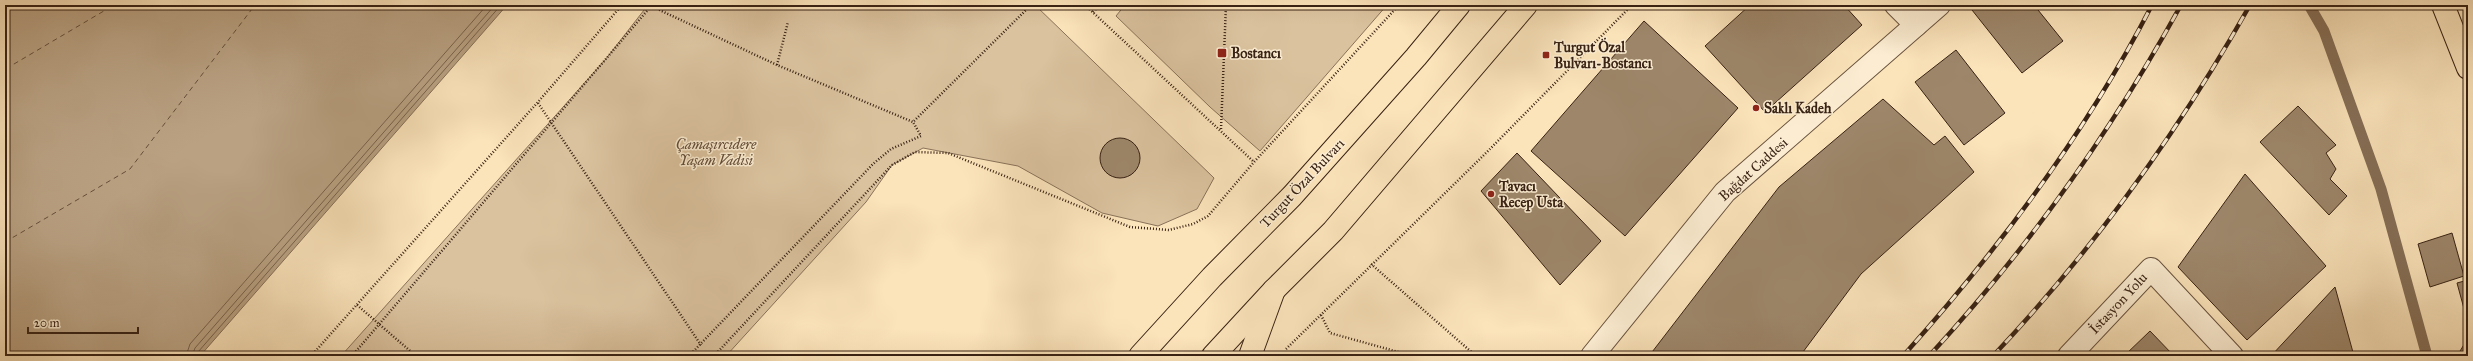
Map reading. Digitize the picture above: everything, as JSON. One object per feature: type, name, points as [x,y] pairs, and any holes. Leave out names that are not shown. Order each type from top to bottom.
[{"type":"main road","name":"Turgut Özal Bulvarı","points":[[1140,356],[1212,276],[1292,196],[1416,57],[1459,5]]},
{"type":"main road","points":[[1213,356],[1274,290],[1333,231],[1526,5]]},
{"type":"main road","points":[[2443,5],[2468,68]]},
{"type":"main road","points":[[1250,356],[1274,290]]},
{"type":"street","points":[[1896,5],[1916,25]]},
{"type":"street","name":"Bağdat Caddesi","points":[[1592,356],[1725,192],[1939,5]]},
{"type":"street","name":"İstasyon Yolu","points":[[2069,356],[2151,269],[2192,311],[2232,356]]},
{"type":"path","points":[[311,356],[538,102],[622,5]]},
{"type":"path","points":[[352,356],[553,123],[651,5],[778,65],[913,122],[921,136],[891,149],[873,164],[689,356]]},
{"type":"path","points":[[913,122],[1031,5]]},
{"type":"path","points":[[1085,5],[1221,129],[1254,162]]},
{"type":"path","points":[[1093,12],[1100,5]]},
{"type":"path","points":[[1221,129],[1226,5]]},
{"type":"path","points":[[714,356],[892,165],[916,152],[948,153],[1130,227],[1169,230],[1193,224],[1208,216],[1254,162],[1399,5]]},
{"type":"path","points":[[1285,351],[1371,264],[1490,150],[1632,5]]},
{"type":"path","points":[[778,65],[788,22]]},
{"type":"path","points":[[538,102],[701,345]]},
{"type":"path","points":[[1371,264],[1476,356]]},
{"type":"path","points":[[357,304],[416,356]]},
{"type":"path","points":[[1321,315],[1330,333],[1402,353]]},
{"type":"green space","name":"Çamaşırcıdere Yaşam Vadisi","points":[[648,5],[1035,5],[1214,178],[1197,209],[1158,226],[1102,213],[1018,166],[923,148],[892,165],[866,202],[726,356],[341,356],[605,60]]},
{"type":"green space","points":[[1125,5],[1387,5],[1260,151],[1210,107],[1116,16]]},
{"type":"water","points":[[5,5],[507,5],[200,356],[5,356]]},
{"type":"building","points":[[1750,5],[1844,5],[1862,25],[1765,112],[1705,46]]},
{"type":"building","points":[[1979,5],[2034,5],[2063,41],[2022,73],[1972,10]]},
{"type":"building","points":[[1644,21],[1738,108],[1625,236],[1531,151]]},
{"type":"building","points":[[1956,50],[2005,113],[1964,145],[1915,82]]},
{"type":"building","points":[[1883,99],[1934,145],[1945,136],[1974,172],[1861,274],[1800,356],[1649,356],[1779,187]]},
{"type":"building","points":[[2298,106],[2336,145],[2326,153],[2336,169],[2330,179],[2347,196],[2329,215],[2260,142]]},
{"type":"building","points":[[1116,138],[1124,138],[1131,141],[1137,147],[1140,158],[1137,169],[1131,175],[1124,178],[1116,178],[1109,175],[1103,169],[1100,162],[1100,154],[1103,147],[1109,141]]},
{"type":"building","points":[[1517,153],[1601,241],[1560,285],[1481,191]]},
{"type":"building","points":[[2245,174],[2326,266],[2247,340],[2178,267]]},
{"type":"building","points":[[2452,233],[2464,276],[2430,287],[2418,244]]},
{"type":"building","points":[[2468,280],[2468,315],[2466,316],[2457,283]]},
{"type":"building","points":[[2335,287],[2354,356],[2271,356]]},
{"type":"building","points":[[2150,331],[2174,356],[2124,356]]},
{"type":"building","points":[[2468,338],[2468,356],[2457,356]]},
{"type":"waterway","points":[[2309,5],[2324,31],[2381,189],[2427,356]]},
{"type":"ferry route","points":[[5,66],[14,64],[114,5]]},
{"type":"ferry route","points":[[5,242],[130,169],[255,5]]},
{"type":"railway","points":[[1903,356],[1973,274],[2007,232],[2039,188],[2099,99],[2152,5]]},
{"type":"railway","points":[[1929,356],[2000,274],[2066,188],[2126,99],[2181,5]]},
{"type":"railway","points":[[1993,356],[2065,275],[2132,188],[2164,144],[2194,98],[2250,5]]},
{"type":"place","name":"Bostancı","points":[[1222,53]]},
{"type":"place","name":"Turgut Özal Bulvarı-Bostancı","points":[[1546,55]]},
{"type":"place","name":"Saklı Kadeh","points":[[1756,108]]},
{"type":"place","name":"Tavacı Recep Usta","points":[[1491,194]]}]
